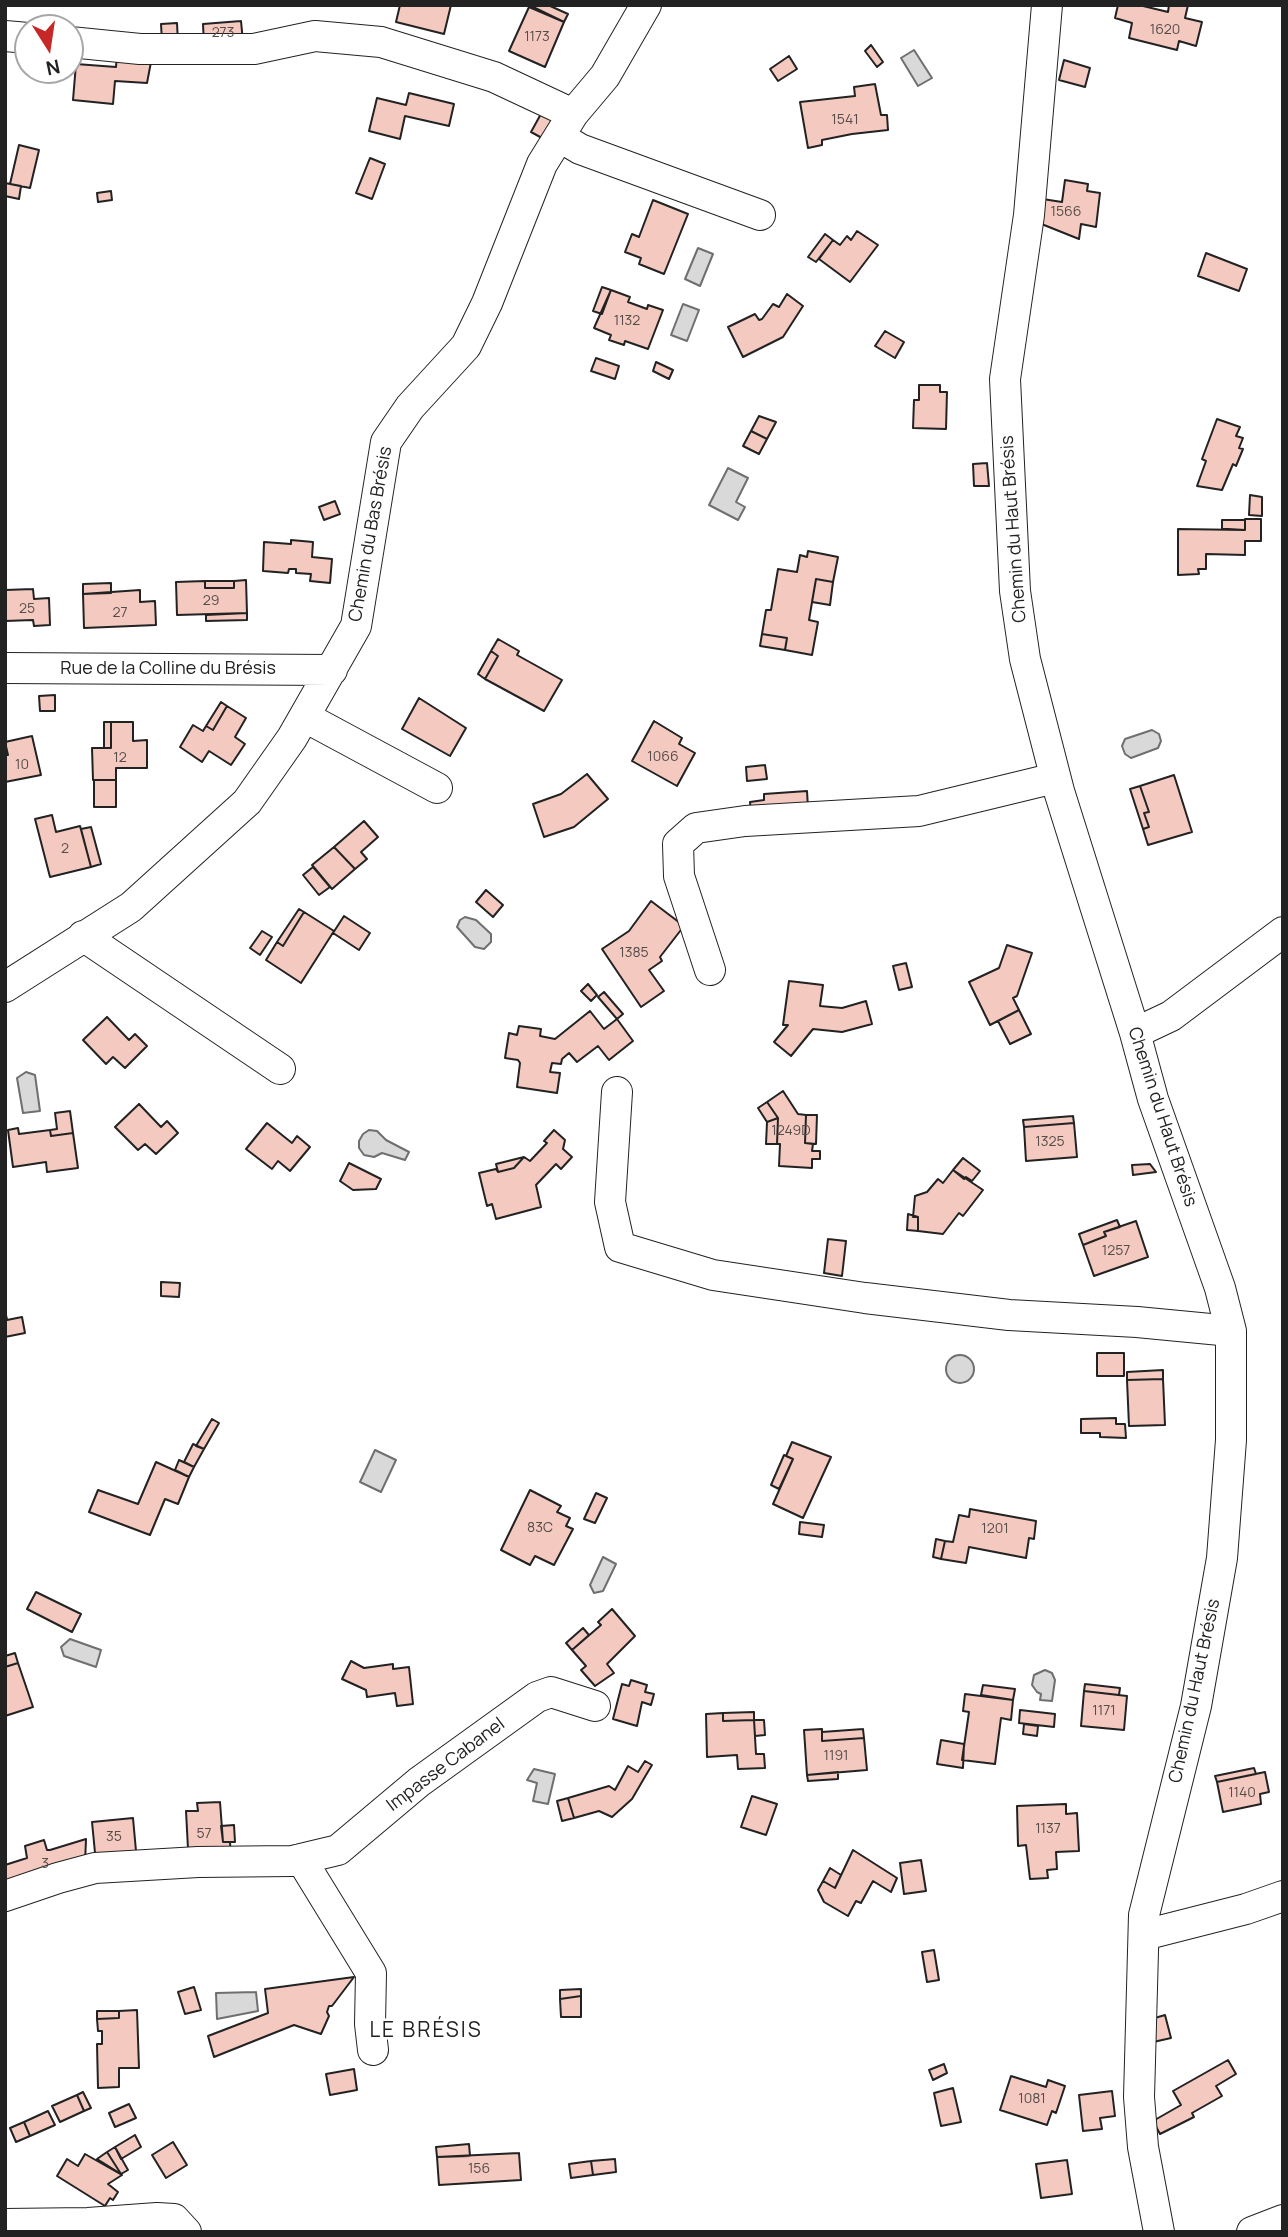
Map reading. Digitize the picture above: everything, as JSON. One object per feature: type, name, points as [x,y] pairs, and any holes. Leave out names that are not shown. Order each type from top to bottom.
[{"type":"street","name":"Chemin du Bas Brésis","points":[[8,980],[131,907],[247,803],[305,717],[356,626],[386,442],[410,407],[466,346],[487,303],[542,164],[566,126],[605,76],[646,5]]},
{"type":"street","name":"Chemin du Haut Brésis","points":[[1048,5],[1029,215],[1005,379],[1015,592],[1025,659],[1055,778],[1153,1099],[1220,1288],[1231,1331],[1231,1440],[1222,1558],[1196,1706],[1144,1915],[1139,2097],[1143,2147],[1159,2232]]},
{"type":"street","points":[[84,43],[140,49],[254,49],[316,36],[381,42],[494,78],[566,126],[580,149],[760,215]]},
{"type":"street","name":"Rue de la Colline du Brésis","points":[[5,668],[331,670]]},
{"type":"street","points":[[305,717],[437,788]]},
{"type":"street","points":[[710,970],[679,876],[678,844],[696,828],[746,821],[919,811],[1055,778]]},
{"type":"street","points":[[1135,1033],[1171,1016],[1283,932]]},
{"type":"street","points":[[83,936],[280,1069]]},
{"type":"street","points":[[617,1093],[610,1202],[620,1247],[713,1275],[865,1298],[1009,1315],[1137,1322],[1231,1331]]},
{"type":"street","name":"Impasse Cabanel","points":[[5,1896],[95,1868],[198,1862],[292,1861],[338,1850],[419,1782],[537,1697],[551,1692],[595,1706]]},
{"type":"street","points":[[301,1859],[371,1973],[370,2024],[373,2050]]},
{"type":"street","points":[[1144,1935],[1246,1909],[1283,1896]]},
{"type":"street","points":[[5,2224],[88,2223],[157,2218],[174,2219],[186,2232]]},
{"type":"street","points":[[1252,2232],[1283,2220]]},
{"type":"shaded area","points":[[914,50],[932,78],[918,86],[901,58]]},
{"type":"shaded area","points":[[698,248],[713,254],[700,286],[685,279]]},
{"type":"shaded area","points":[[683,304],[699,310],[687,341],[671,335]]},
{"type":"shaded area","points":[[728,468],[748,478],[736,502],[745,507],[738,520],[709,505]]},
{"type":"shaded area","points":[[1152,730],[1159,734],[1161,741],[1158,748],[1131,758],[1125,754],[1122,746],[1125,739]]},
{"type":"shaded area","points":[[465,917],[476,920],[491,934],[491,942],[484,949],[475,947],[457,927]]},
{"type":"shaded area","points":[[26,1072],[35,1075],[40,1111],[23,1113],[17,1078]]},
{"type":"shaded area","points":[[369,1130],[377,1131],[386,1140],[409,1152],[405,1160],[382,1153],[374,1157],[364,1155],[359,1148],[359,1141]]},
{"type":"shaded area","points":[[960,1355],[970,1359],[974,1369],[970,1379],[960,1383],[950,1379],[946,1369],[950,1359]]},
{"type":"shaded area","points":[[375,1450],[396,1460],[381,1492],[360,1482]]},
{"type":"shaded area","points":[[603,1557],[616,1564],[603,1591],[594,1593],[590,1585]]},
{"type":"shaded area","points":[[70,1639],[101,1650],[96,1667],[64,1656],[61,1647]]},
{"type":"shaded area","points":[[1045,1670],[1052,1673],[1055,1680],[1052,1701],[1040,1700],[1041,1694],[1032,1685],[1034,1675]]},
{"type":"shaded area","points":[[534,1769],[555,1774],[548,1804],[533,1801],[537,1783],[527,1780]]},
{"type":"shaded area","points":[[256,1992],[258,2011],[217,2019],[216,1993]]},
{"type":"building","points":[[400,5],[451,5],[444,34],[396,22]]},
{"type":"building","points":[[529,5],[548,5],[568,14],[564,22]]},
{"type":"building","points":[[1118,5],[1139,5],[1168,12],[1169,5],[1188,5],[1185,18],[1202,22],[1196,46],[1179,41],[1177,50],[1129,38],[1132,23],[1115,18]]},
{"type":"building","points":[[529,7],[564,22],[545,67],[509,51]]},
{"type":"building","points":[[241,21],[243,42],[204,45],[203,24]]},
{"type":"building","points":[[177,23],[178,43],[162,42],[161,24]]},
{"type":"building","points":[[871,45],[883,62],[877,67],[865,51]]},
{"type":"building","points":[[117,54],[151,62],[147,83],[115,81],[113,104],[73,100],[74,84],[84,84],[84,65],[116,67]]},
{"type":"building","points":[[789,56],[797,69],[778,81],[770,69]]},
{"type":"building","points":[[1064,60],[1090,68],[1085,87],[1059,80]]},
{"type":"building","points":[[875,84],[881,115],[887,115],[888,130],[822,140],[822,145],[808,148],[800,102],[855,96],[854,87]]},
{"type":"building","points":[[409,93],[454,104],[449,126],[405,116],[400,139],[369,131],[377,98],[406,105]]},
{"type":"building","points":[[542,112],[552,120],[542,138],[531,132]]},
{"type":"building","points":[[19,145],[39,150],[30,188],[10,184]]},
{"type":"building","points":[[370,158],[385,164],[372,199],[356,193]]},
{"type":"building","points":[[1065,180],[1088,184],[1087,191],[1100,193],[1096,227],[1081,224],[1079,239],[1034,221],[1036,198],[1062,202]]},
{"type":"building","points":[[5,183],[21,186],[19,199],[5,196]]},
{"type":"building","points":[[111,191],[112,200],[98,202],[97,193]]},
{"type":"building","points":[[653,200],[688,214],[664,274],[639,264],[641,258],[625,252],[632,234],[639,237]]},
{"type":"building","points":[[857,231],[878,245],[850,282],[819,259],[833,240],[840,245],[847,236],[851,240]]},
{"type":"building","points":[[825,234],[833,240],[816,262],[808,257]]},
{"type":"building","points":[[1206,253],[1247,269],[1239,291],[1198,276]]},
{"type":"building","points":[[602,287],[611,290],[602,314],[593,311]]},
{"type":"building","points":[[611,290],[630,297],[628,302],[647,309],[648,305],[663,310],[648,349],[625,341],[624,345],[609,340],[611,335],[594,328]]},
{"type":"building","points":[[787,294],[803,306],[783,337],[743,357],[728,327],[755,314],[759,320],[762,319],[773,304],[779,307]]},
{"type":"building","points":[[885,331],[904,342],[895,358],[875,346]]},
{"type":"building","points":[[596,358],[619,366],[615,379],[591,371]]},
{"type":"building","points":[[656,362],[673,370],[669,379],[653,371]]},
{"type":"building","points":[[919,385],[940,385],[940,392],[947,392],[946,429],[913,428],[914,400],[919,400]]},
{"type":"building","points":[[759,416],[776,422],[767,439],[751,431]]},
{"type":"building","points":[[1217,419],[1240,427],[1236,436],[1243,438],[1239,448],[1243,449],[1222,490],[1197,486],[1206,461],[1202,459]]},
{"type":"building","points":[[751,431],[767,439],[759,454],[743,446]]},
{"type":"building","points":[[987,463],[989,486],[974,486],[973,464]]},
{"type":"building","points":[[1250,495],[1262,497],[1262,516],[1249,515]]},
{"type":"building","points":[[335,501],[340,514],[324,520],[319,507]]},
{"type":"building","points":[[1245,519],[1261,519],[1261,541],[1245,541],[1245,555],[1206,554],[1206,569],[1198,569],[1199,574],[1178,575],[1178,529],[1245,530]]},
{"type":"building","points":[[1222,520],[1245,520],[1245,530],[1222,529]]},
{"type":"building","points":[[291,540],[313,542],[312,557],[332,559],[330,583],[310,581],[311,574],[296,573],[296,569],[289,569],[288,573],[263,571],[264,542],[291,544]]},
{"type":"building","points":[[808,551],[838,557],[833,582],[816,579],[809,620],[818,622],[812,655],[785,650],[787,638],[762,634],[766,610],[771,610],[778,569],[797,572],[800,555],[807,557]]},
{"type":"building","points":[[816,579],[833,582],[830,605],[812,602]]},
{"type":"building","points":[[246,580],[247,613],[177,615],[176,582],[205,581],[205,588],[234,588],[234,581]]},
{"type":"building","points":[[205,581],[234,581],[234,588],[205,588]]},
{"type":"building","points":[[111,583],[111,593],[83,594],[83,584]]},
{"type":"building","points":[[33,589],[34,599],[49,598],[50,625],[34,626],[33,620],[5,621],[5,590]]},
{"type":"building","points":[[140,590],[140,602],[155,601],[156,625],[84,628],[83,594]]},
{"type":"building","points":[[247,613],[247,620],[206,621],[206,615]]},
{"type":"building","points":[[762,634],[787,638],[785,650],[760,646]]},
{"type":"building","points":[[498,639],[519,651],[517,655],[562,680],[544,711],[485,679],[498,656],[491,651]]},
{"type":"building","points":[[491,651],[498,656],[485,679],[478,674]]},
{"type":"building","points":[[55,695],[55,711],[40,711],[39,696]]},
{"type":"building","points":[[419,698],[466,728],[450,756],[402,729]]},
{"type":"building","points":[[221,702],[227,706],[213,730],[206,726]]},
{"type":"building","points":[[227,706],[246,718],[235,737],[245,744],[231,765],[209,751],[202,762],[180,747],[193,725],[203,731],[206,726],[213,730]]},
{"type":"building","points":[[654,721],[682,738],[679,744],[695,753],[677,786],[632,761]]},
{"type":"building","points":[[104,722],[111,722],[111,748],[104,748]]},
{"type":"building","points":[[111,722],[133,722],[133,741],[147,740],[147,768],[116,768],[116,780],[93,780],[92,748],[111,748]]},
{"type":"building","points":[[32,736],[41,775],[5,782],[5,755],[8,755],[5,742]]},
{"type":"building","points":[[765,765],[767,779],[747,781],[746,767]]},
{"type":"building","points":[[587,774],[608,799],[574,827],[544,837],[533,804],[561,794]]},
{"type":"building","points":[[1174,775],[1192,832],[1148,845],[1143,829],[1149,827],[1144,813],[1149,812],[1140,786]]},
{"type":"building","points":[[94,780],[116,780],[116,807],[94,807]]},
{"type":"building","points":[[1140,786],[1149,812],[1144,813],[1149,827],[1143,829],[1130,789]]},
{"type":"building","points":[[807,791],[808,808],[751,813],[750,802],[764,800],[764,794]]},
{"type":"building","points":[[52,815],[56,832],[80,826],[91,867],[50,877],[35,819]]},
{"type":"building","points":[[364,821],[378,837],[361,852],[367,859],[355,869],[334,847]]},
{"type":"building","points":[[91,827],[101,864],[91,867],[81,829]]},
{"type":"building","points":[[334,847],[355,869],[332,889],[312,865]]},
{"type":"building","points":[[313,867],[330,887],[319,895],[303,875]]},
{"type":"building","points":[[486,890],[503,905],[493,917],[476,902]]},
{"type":"building","points":[[651,901],[684,926],[660,957],[662,961],[649,970],[664,991],[641,1007],[602,949],[629,931]]},
{"type":"building","points":[[299,909],[304,912],[283,946],[277,942]]},
{"type":"building","points":[[304,912],[334,931],[301,983],[266,960],[277,942],[283,946]]},
{"type":"building","points":[[344,916],[370,933],[359,950],[333,933]]},
{"type":"building","points":[[262,931],[272,937],[260,955],[250,948]]},
{"type":"building","points":[[1007,945],[1032,953],[1017,996],[1013,998],[1019,1010],[990,1025],[969,982],[999,968]]},
{"type":"building","points":[[906,963],[912,987],[899,990],[893,966]]},
{"type":"building","points":[[789,981],[823,985],[820,1006],[842,1008],[866,1001],[872,1024],[842,1032],[813,1029],[791,1056],[774,1042],[788,1025],[783,1025]]},
{"type":"building","points":[[588,984],[597,995],[591,1001],[581,991]]},
{"type":"building","points":[[604,992],[623,1014],[617,1019],[598,997]]},
{"type":"building","points":[[1019,1010],[1031,1034],[1010,1044],[998,1021]]},
{"type":"building","points":[[590,1011],[604,1029],[617,1019],[633,1041],[609,1060],[598,1046],[577,1062],[569,1053],[562,1059],[561,1064],[552,1063],[550,1072],[560,1073],[557,1093],[517,1087],[520,1063],[518,1060],[505,1058],[509,1033],[517,1035],[519,1026],[541,1029],[540,1036],[555,1039]]},
{"type":"building","points":[[107,1017],[129,1040],[135,1034],[147,1046],[125,1068],[113,1057],[106,1064],[83,1040]]},
{"type":"building","points":[[783,1091],[798,1114],[806,1115],[805,1143],[813,1144],[812,1151],[820,1151],[820,1159],[812,1159],[812,1168],[779,1166],[778,1118],[767,1102]]},
{"type":"building","points":[[767,1102],[778,1118],[767,1122],[758,1108]]},
{"type":"building","points":[[139,1104],[161,1127],[167,1121],[178,1133],[156,1154],[145,1144],[138,1150],[115,1127]]},
{"type":"building","points":[[70,1111],[73,1133],[51,1136],[50,1130],[57,1129],[55,1113]]},
{"type":"building","points":[[806,1115],[817,1115],[816,1144],[805,1143]]},
{"type":"building","points":[[1073,1116],[1074,1123],[1024,1127],[1023,1120]]},
{"type":"building","points":[[778,1118],[777,1144],[766,1144],[767,1122]]},
{"type":"building","points":[[267,1123],[292,1143],[297,1136],[310,1147],[290,1171],[278,1161],[272,1169],[246,1149]]},
{"type":"building","points":[[1074,1123],[1077,1157],[1026,1161],[1024,1127]]},
{"type":"building","points":[[18,1128],[19,1134],[50,1130],[51,1136],[73,1133],[78,1168],[47,1172],[46,1162],[13,1167],[8,1130]]},
{"type":"building","points":[[554,1130],[565,1140],[563,1149],[572,1157],[561,1169],[556,1164],[536,1185],[541,1207],[496,1219],[492,1204],[487,1206],[479,1173],[514,1168],[524,1157],[530,1161],[547,1143],[544,1141]]},
{"type":"building","points":[[524,1157],[514,1168],[498,1172],[496,1164]]},
{"type":"building","points":[[963,1158],[980,1171],[972,1181],[966,1177],[964,1179],[953,1170]]},
{"type":"building","points":[[349,1163],[381,1179],[376,1189],[353,1190],[340,1181]]},
{"type":"building","points":[[1150,1164],[1156,1172],[1133,1175],[1132,1165]]},
{"type":"building","points":[[953,1170],[983,1190],[963,1216],[959,1213],[943,1234],[918,1231],[918,1217],[913,1217],[915,1196],[927,1192],[938,1179],[943,1183]]},
{"type":"building","points":[[908,1214],[918,1217],[918,1231],[907,1230]]},
{"type":"building","points":[[1117,1220],[1120,1227],[1104,1232],[1106,1236],[1083,1245],[1079,1234]]},
{"type":"building","points":[[1136,1221],[1148,1257],[1094,1276],[1083,1245],[1106,1236],[1104,1232]]},
{"type":"building","points":[[828,1239],[846,1241],[842,1276],[824,1273]]},
{"type":"building","points":[[161,1282],[180,1283],[179,1297],[161,1296]]},
{"type":"building","points":[[6,1315],[7,1320],[22,1317],[25,1333],[5,1337]]},
{"type":"building","points":[[1097,1353],[1124,1353],[1124,1376],[1097,1376]]},
{"type":"building","points":[[1163,1370],[1163,1379],[1127,1380],[1127,1372]]},
{"type":"building","points":[[1163,1379],[1165,1425],[1129,1426],[1127,1380]]},
{"type":"building","points":[[1116,1418],[1116,1424],[1125,1424],[1126,1438],[1081,1433],[1081,1419]]},
{"type":"building","points":[[212,1419],[219,1423],[204,1449],[196,1446]]},
{"type":"building","points":[[792,1442],[831,1457],[803,1518],[773,1504],[793,1459],[786,1456]]},
{"type":"building","points":[[193,1444],[204,1449],[194,1467],[184,1462]]},
{"type":"building","points":[[784,1455],[793,1459],[779,1489],[771,1485]]},
{"type":"building","points":[[179,1460],[194,1467],[189,1477],[175,1470]]},
{"type":"building","points":[[156,1462],[189,1477],[178,1504],[165,1499],[150,1535],[89,1512],[98,1490],[138,1504]]},
{"type":"building","points":[[530,1490],[561,1506],[557,1512],[570,1518],[566,1526],[573,1529],[554,1565],[535,1556],[530,1565],[501,1550]]},
{"type":"building","points":[[596,1493],[607,1498],[595,1523],[584,1519]]},
{"type":"building","points":[[970,1509],[1036,1521],[1034,1539],[1029,1538],[1026,1558],[969,1547],[966,1563],[941,1559],[945,1541],[953,1542],[959,1515],[969,1517]]},
{"type":"building","points":[[800,1522],[824,1525],[822,1537],[799,1534]]},
{"type":"building","points":[[936,1539],[945,1541],[941,1559],[933,1557]]},
{"type":"building","points":[[36,1592],[81,1614],[72,1632],[27,1609]]},
{"type":"building","points":[[612,1609],[635,1636],[607,1664],[614,1673],[595,1686],[581,1670],[586,1666],[572,1650],[601,1625],[598,1622]]},
{"type":"building","points":[[583,1628],[589,1635],[572,1650],[566,1643]]},
{"type":"building","points":[[15,1653],[18,1663],[5,1667],[5,1656]]},
{"type":"building","points":[[351,1661],[364,1668],[393,1664],[393,1669],[409,1667],[413,1704],[397,1706],[395,1693],[367,1697],[366,1690],[342,1679]]},
{"type":"building","points":[[18,1663],[33,1707],[5,1716],[5,1667]]},
{"type":"building","points":[[631,1680],[647,1685],[645,1692],[654,1694],[651,1705],[642,1702],[637,1726],[613,1719],[622,1684],[629,1686]]},
{"type":"building","points":[[1085,1684],[1120,1688],[1119,1695],[1084,1691]]},
{"type":"building","points":[[983,1685],[1015,1689],[1013,1700],[981,1695]]},
{"type":"building","points":[[1084,1691],[1127,1696],[1124,1730],[1081,1726]]},
{"type":"building","points":[[965,1694],[1013,1700],[1011,1720],[1001,1718],[995,1764],[962,1760],[969,1712],[963,1711]]},
{"type":"building","points":[[1020,1710],[1055,1714],[1054,1727],[1019,1723]]},
{"type":"building","points":[[754,1712],[754,1720],[723,1721],[723,1713]]},
{"type":"building","points":[[723,1713],[723,1721],[754,1720],[756,1754],[764,1754],[765,1768],[738,1769],[737,1755],[707,1757],[706,1714]]},
{"type":"building","points":[[754,1720],[764,1720],[765,1735],[755,1736]]},
{"type":"building","points":[[1024,1724],[1038,1726],[1037,1736],[1023,1734]]},
{"type":"building","points":[[822,1729],[822,1741],[864,1738],[867,1770],[807,1775],[804,1730]]},
{"type":"building","points":[[863,1729],[864,1738],[822,1741],[822,1732]]},
{"type":"building","points":[[941,1740],[964,1744],[963,1768],[937,1764]]},
{"type":"building","points":[[645,1761],[652,1765],[632,1799],[612,1817],[599,1811],[574,1818],[568,1798],[609,1786],[615,1790],[628,1766],[638,1772]]},
{"type":"building","points":[[1254,1768],[1256,1774],[1217,1782],[1215,1776]]},
{"type":"building","points":[[838,1772],[838,1779],[808,1781],[807,1775]]},
{"type":"building","points":[[1265,1772],[1269,1792],[1260,1794],[1261,1804],[1223,1812],[1217,1782]]},
{"type":"building","points":[[752,1796],[777,1804],[766,1835],[741,1827]]},
{"type":"building","points":[[568,1798],[574,1818],[562,1821],[557,1801]]},
{"type":"building","points":[[220,1802],[223,1842],[230,1842],[231,1859],[218,1859],[217,1847],[188,1849],[186,1811],[198,1811],[197,1803]]},
{"type":"building","points":[[1066,1804],[1066,1814],[1077,1813],[1079,1851],[1056,1852],[1057,1869],[1047,1870],[1048,1878],[1030,1879],[1026,1845],[1018,1846],[1017,1806]]},
{"type":"building","points":[[133,1818],[136,1851],[96,1863],[92,1822]]},
{"type":"building","points":[[234,1825],[235,1842],[223,1842],[221,1826]]},
{"type":"building","points":[[86,1839],[85,1864],[8,1889],[5,1865],[27,1858],[25,1846],[44,1840],[47,1850],[50,1850]]},
{"type":"building","points":[[853,1850],[897,1878],[891,1892],[873,1881],[861,1903],[856,1901],[848,1916],[824,1902],[818,1890],[823,1881],[835,1888]]},
{"type":"building","points":[[921,1860],[926,1891],[904,1894],[900,1863]]},
{"type":"building","points":[[830,1868],[841,1875],[835,1888],[823,1881]]},
{"type":"building","points":[[934,1950],[939,1980],[927,1982],[922,1952]]},
{"type":"building","points":[[354,1977],[332,2006],[329,2006],[329,2016],[321,2034],[294,2025],[214,2057],[208,2036],[268,2013],[265,1989]]},
{"type":"building","points":[[194,1987],[201,2010],[185,2014],[178,1992]]},
{"type":"building","points":[[581,1989],[581,1996],[560,1999],[560,1990]]},
{"type":"building","points":[[581,1996],[581,2017],[561,2017],[560,1999]]},
{"type":"building","points":[[137,2010],[139,2068],[119,2068],[119,2087],[98,2088],[97,2044],[102,2044],[102,2031],[98,2031],[97,2019],[119,2018],[119,2011]]},
{"type":"building","points":[[97,2011],[119,2011],[119,2018],[97,2019]]},
{"type":"building","points":[[1165,2015],[1171,2038],[1149,2043],[1148,2020]]},
{"type":"building","points":[[1228,2060],[1236,2074],[1216,2086],[1222,2096],[1192,2113],[1194,2117],[1160,2134],[1153,2121],[1181,2105],[1173,2091]]},
{"type":"building","points":[[944,2064],[947,2073],[933,2080],[929,2070]]},
{"type":"building","points":[[354,2069],[357,2090],[330,2095],[326,2074]]},
{"type":"building","points":[[1011,2076],[1046,2087],[1048,2080],[1065,2086],[1056,2113],[1052,2111],[1047,2125],[1000,2110]]},
{"type":"building","points":[[953,2088],[961,2122],[941,2126],[934,2093]]},
{"type":"building","points":[[1112,2091],[1115,2116],[1100,2118],[1102,2129],[1083,2131],[1079,2095]]},
{"type":"building","points":[[83,2092],[91,2108],[84,2111],[77,2095]]},
{"type":"building","points":[[77,2095],[84,2111],[60,2122],[52,2106]]},
{"type":"building","points":[[129,2104],[136,2118],[115,2127],[109,2113]]},
{"type":"building","points":[[48,2111],[55,2125],[30,2136],[24,2122]]},
{"type":"building","points":[[24,2122],[30,2136],[16,2142],[10,2128]]},
{"type":"building","points":[[135,2135],[141,2147],[121,2159],[115,2147]]},
{"type":"building","points":[[173,2142],[187,2165],[166,2178],[152,2155]]},
{"type":"building","points":[[469,2144],[470,2156],[437,2157],[436,2147]]},
{"type":"building","points":[[115,2147],[128,2170],[121,2174],[107,2152]]},
{"type":"building","points":[[107,2152],[121,2174],[97,2159]]},
{"type":"building","points":[[519,2153],[521,2180],[439,2185],[437,2157]]},
{"type":"building","points":[[85,2154],[122,2175],[108,2184],[118,2192],[105,2206],[57,2176],[67,2159],[78,2166]]},
{"type":"building","points":[[615,2159],[616,2172],[593,2175],[591,2161]]},
{"type":"building","points":[[1067,2160],[1072,2194],[1041,2198],[1036,2164]]},
{"type":"building","points":[[591,2161],[593,2175],[571,2178],[569,2164]]},
{"type":"district","name":"LE BRÉSIS","points":[[426,2031]]}]
